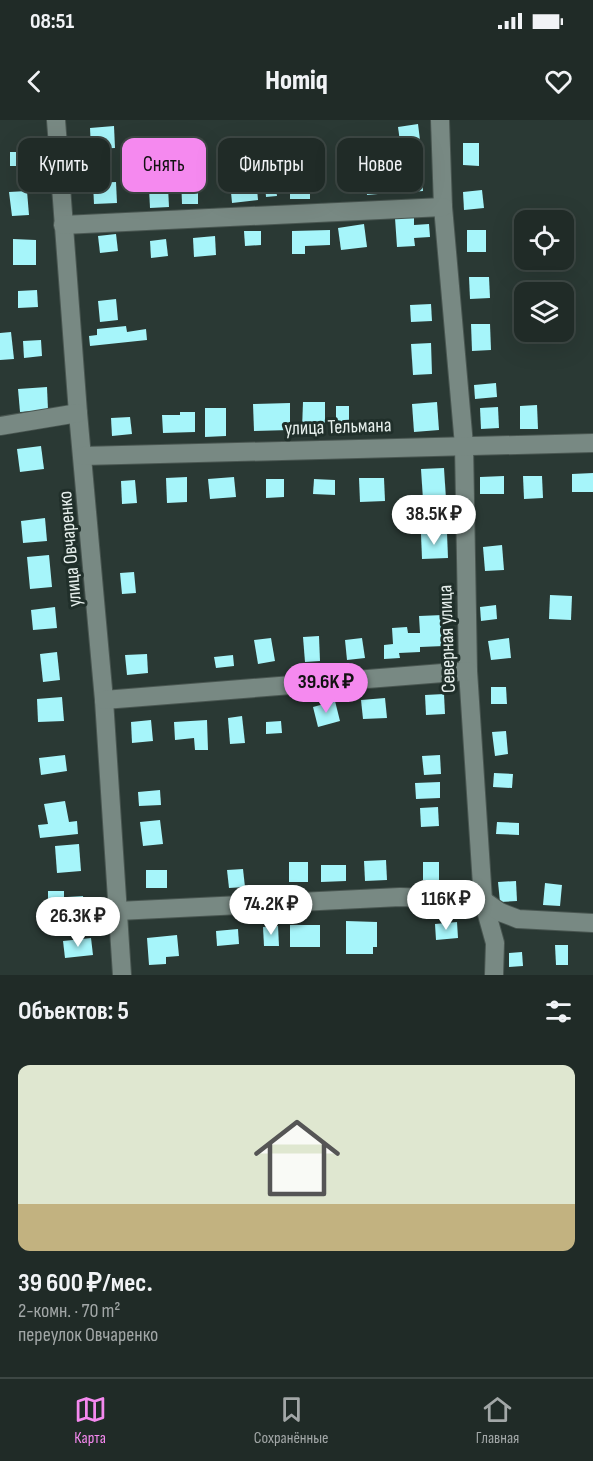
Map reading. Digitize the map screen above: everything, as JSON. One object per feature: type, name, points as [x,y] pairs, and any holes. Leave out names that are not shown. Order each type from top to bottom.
[{"type":"street","name":"улица Овчаренко","points":[[56,120],[78,413],[104,700],[122,975]]},
{"type":"street","name":"Северная улица","points":[[440,120],[443,207],[464,445],[468,671],[483,900],[495,943],[494,975]]},
{"type":"street","points":[[63,225],[443,207]]},
{"type":"street","points":[[0,426],[78,413]]},
{"type":"street","name":"улица Тельмана","points":[[83,456],[593,443]]},
{"type":"street","points":[[104,700],[468,671]]},
{"type":"street","points":[[118,911],[400,897],[483,900],[500,912],[518,919],[593,923]]},
{"type":"building","points":[[418,124],[420,138],[399,138],[398,127]]},
{"type":"building","points":[[114,126],[115,148],[110,148],[110,138],[90,138],[90,128]]},
{"type":"building","points":[[463,143],[479,143],[479,166],[463,165]]},
{"type":"building","points":[[10,152],[18,152],[18,166],[10,166]]},
{"type":"building","points":[[110,182],[116,182],[117,203],[94,204],[93,192],[110,192]]},
{"type":"building","points":[[482,190],[484,208],[464,210],[463,192]]},
{"type":"building","points":[[9,192],[27,192],[29,215],[12,216]]},
{"type":"building","points":[[149,192],[168,192],[169,207],[150,208]]},
{"type":"building","points":[[182,192],[198,192],[198,204],[182,204]]},
{"type":"building","points":[[231,192],[257,192],[258,200],[232,203]]},
{"type":"building","points":[[266,192],[276,192],[277,196],[266,197]]},
{"type":"building","points":[[290,192],[310,192],[310,199],[290,199]]},
{"type":"building","points":[[367,192],[378,192],[378,194],[367,195]]},
{"type":"building","points":[[414,217],[414,225],[429,224],[430,237],[414,238],[415,246],[397,247],[395,218]]},
{"type":"building","points":[[364,224],[367,247],[341,250],[338,228]]},
{"type":"building","points":[[330,230],[330,245],[305,246],[305,254],[292,254],[292,231]]},
{"type":"building","points":[[467,230],[486,230],[486,252],[467,252]]},
{"type":"building","points":[[244,231],[261,231],[261,245],[245,246]]},
{"type":"building","points":[[116,234],[118,251],[100,253],[98,236]]},
{"type":"building","points":[[215,236],[216,255],[194,257],[193,238]]},
{"type":"building","points":[[13,239],[36,240],[36,265],[13,265]]},
{"type":"building","points":[[166,239],[168,256],[151,258],[150,241]]},
{"type":"building","points":[[469,277],[489,277],[490,298],[470,299]]},
{"type":"building","points":[[37,290],[38,307],[18,308],[18,291]]},
{"type":"building","points":[[116,299],[118,320],[100,322],[98,301]]},
{"type":"building","points":[[431,304],[432,321],[411,322],[410,305]]},
{"type":"building","points":[[471,324],[490,324],[491,350],[472,351]]},
{"type":"building","points":[[126,326],[127,332],[146,329],[147,340],[90,346],[89,336],[97,335],[97,329]]},
{"type":"building","points":[[11,332],[14,359],[0,360],[0,333]]},
{"type":"building","points":[[41,340],[42,356],[24,358],[23,341]]},
{"type":"building","points":[[431,343],[432,374],[413,375],[411,344]]},
{"type":"building","points":[[496,383],[497,397],[475,399],[474,385]]},
{"type":"building","points":[[47,387],[48,410],[20,412],[18,389]]},
{"type":"building","points":[[303,402],[325,402],[325,429],[302,429]]},
{"type":"building","points":[[437,402],[439,430],[414,432],[412,404]]},
{"type":"building","points":[[290,403],[290,430],[254,431],[253,404]]},
{"type":"building","points":[[537,405],[538,429],[520,429],[520,406]]},
{"type":"building","points":[[336,406],[349,406],[349,429],[336,430]]},
{"type":"building","points":[[498,407],[499,428],[481,429],[480,408]]},
{"type":"building","points":[[205,408],[226,408],[226,436],[205,437]]},
{"type":"building","points":[[180,412],[195,412],[195,432],[163,433],[162,415],[180,415]]},
{"type":"building","points":[[130,417],[132,434],[112,436],[111,418]]},
{"type":"building","points":[[41,446],[44,469],[20,472],[17,449]]},
{"type":"building","points":[[444,468],[446,499],[423,500],[421,469]]},
{"type":"building","points":[[593,473],[593,492],[572,492],[572,474]]},
{"type":"building","points":[[504,476],[504,494],[480,494],[480,477]]},
{"type":"building","points":[[523,476],[542,476],[543,498],[524,499]]},
{"type":"building","points":[[187,477],[187,502],[167,503],[166,478]]},
{"type":"building","points":[[234,477],[236,497],[210,499],[208,479]]},
{"type":"building","points":[[359,478],[384,478],[385,501],[360,502]]},
{"type":"building","points":[[266,479],[284,479],[284,497],[266,498]]},
{"type":"building","points":[[314,479],[335,480],[335,495],[313,494]]},
{"type":"building","points":[[135,480],[137,503],[122,504],[121,481]]},
{"type":"building","points":[[45,518],[47,541],[23,543],[21,521]]},
{"type":"building","points":[[447,533],[448,558],[422,559],[421,534]]},
{"type":"building","points":[[502,545],[504,570],[485,571],[483,547]]},
{"type":"building","points":[[49,555],[52,587],[30,589],[27,557]]},
{"type":"building","points":[[134,572],[136,593],[122,594],[120,573]]},
{"type":"building","points":[[550,595],[572,596],[571,620],[549,619]]},
{"type":"building","points":[[496,605],[497,619],[481,621],[480,607]]},
{"type":"building","points":[[55,607],[57,628],[33,630],[31,610]]},
{"type":"building","points":[[443,615],[444,646],[420,647],[420,652],[399,653],[400,658],[384,659],[384,645],[393,644],[392,628],[407,627],[408,633],[420,633],[419,616]]},
{"type":"building","points":[[319,636],[320,661],[305,662],[303,637]]},
{"type":"building","points":[[271,638],[275,661],[258,664],[254,640]]},
{"type":"building","points":[[362,638],[365,658],[347,660],[345,640]]},
{"type":"building","points":[[509,638],[511,658],[491,660],[488,641]]},
{"type":"building","points":[[57,652],[60,680],[43,682],[40,654]]},
{"type":"building","points":[[147,654],[148,673],[127,675],[125,655]]},
{"type":"building","points":[[233,655],[234,666],[216,668],[214,657]]},
{"type":"building","points":[[491,687],[506,687],[507,704],[491,704]]},
{"type":"building","points":[[444,694],[445,714],[426,715],[425,695]]},
{"type":"building","points":[[62,697],[64,721],[38,722],[37,699]]},
{"type":"building","points":[[385,698],[387,718],[363,719],[361,700]]},
{"type":"building","points":[[335,701],[340,721],[318,727],[313,707]]},
{"type":"building","points":[[242,716],[245,743],[230,744],[228,718]]},
{"type":"building","points":[[151,720],[153,741],[132,743],[131,722]]},
{"type":"building","points":[[207,720],[208,750],[195,750],[194,738],[175,740],[174,722]]},
{"type":"building","points":[[281,721],[282,733],[266,734],[266,722]]},
{"type":"building","points":[[506,731],[508,754],[495,756],[492,732]]},
{"type":"building","points":[[65,755],[67,771],[41,775],[39,758]]},
{"type":"building","points":[[440,755],[441,774],[424,775],[422,756]]},
{"type":"building","points":[[494,773],[513,774],[512,788],[493,787]]},
{"type":"building","points":[[440,782],[440,798],[416,799],[415,783]]},
{"type":"building","points":[[160,790],[161,805],[139,806],[138,792]]},
{"type":"building","points":[[65,801],[69,822],[77,821],[78,834],[40,838],[38,825],[48,824],[44,804]]},
{"type":"building","points":[[438,807],[439,826],[421,827],[420,808]]},
{"type":"building","points":[[160,820],[163,844],[143,846],[140,822]]},
{"type":"building","points":[[497,822],[519,823],[519,835],[496,834]]},
{"type":"building","points":[[79,844],[81,871],[57,873],[55,846]]},
{"type":"building","points":[[386,860],[387,880],[365,881],[364,861]]},
{"type":"building","points":[[289,862],[308,862],[308,882],[289,882]]},
{"type":"building","points":[[423,862],[439,862],[439,880],[423,880]]},
{"type":"building","points":[[321,865],[346,865],[346,881],[321,882]]},
{"type":"building","points":[[243,869],[245,887],[229,888],[227,870]]},
{"type":"building","points":[[146,870],[167,870],[167,888],[146,888]]},
{"type":"building","points":[[516,881],[517,901],[500,902],[498,882]]},
{"type":"building","points":[[545,883],[562,885],[560,906],[543,905]]},
{"type":"building","points":[[48,891],[64,891],[64,907],[48,907]]},
{"type":"building","points":[[83,896],[85,924],[69,925],[67,897]]},
{"type":"building","points":[[346,921],[377,922],[377,947],[373,947],[373,954],[346,954]]},
{"type":"building","points":[[457,922],[458,938],[436,940],[435,924]]},
{"type":"building","points":[[290,925],[320,925],[320,947],[290,947]]},
{"type":"building","points":[[278,926],[279,946],[264,946],[263,927]]},
{"type":"building","points":[[238,929],[239,944],[217,946],[216,931]]},
{"type":"building","points":[[177,935],[179,956],[166,957],[166,964],[149,965],[147,938]]},
{"type":"building","points":[[91,938],[93,955],[65,958],[63,941]]},
{"type":"building","points":[[555,945],[568,945],[568,965],[556,965]]},
{"type":"building","points":[[522,952],[523,966],[509,967],[509,953]]}]
